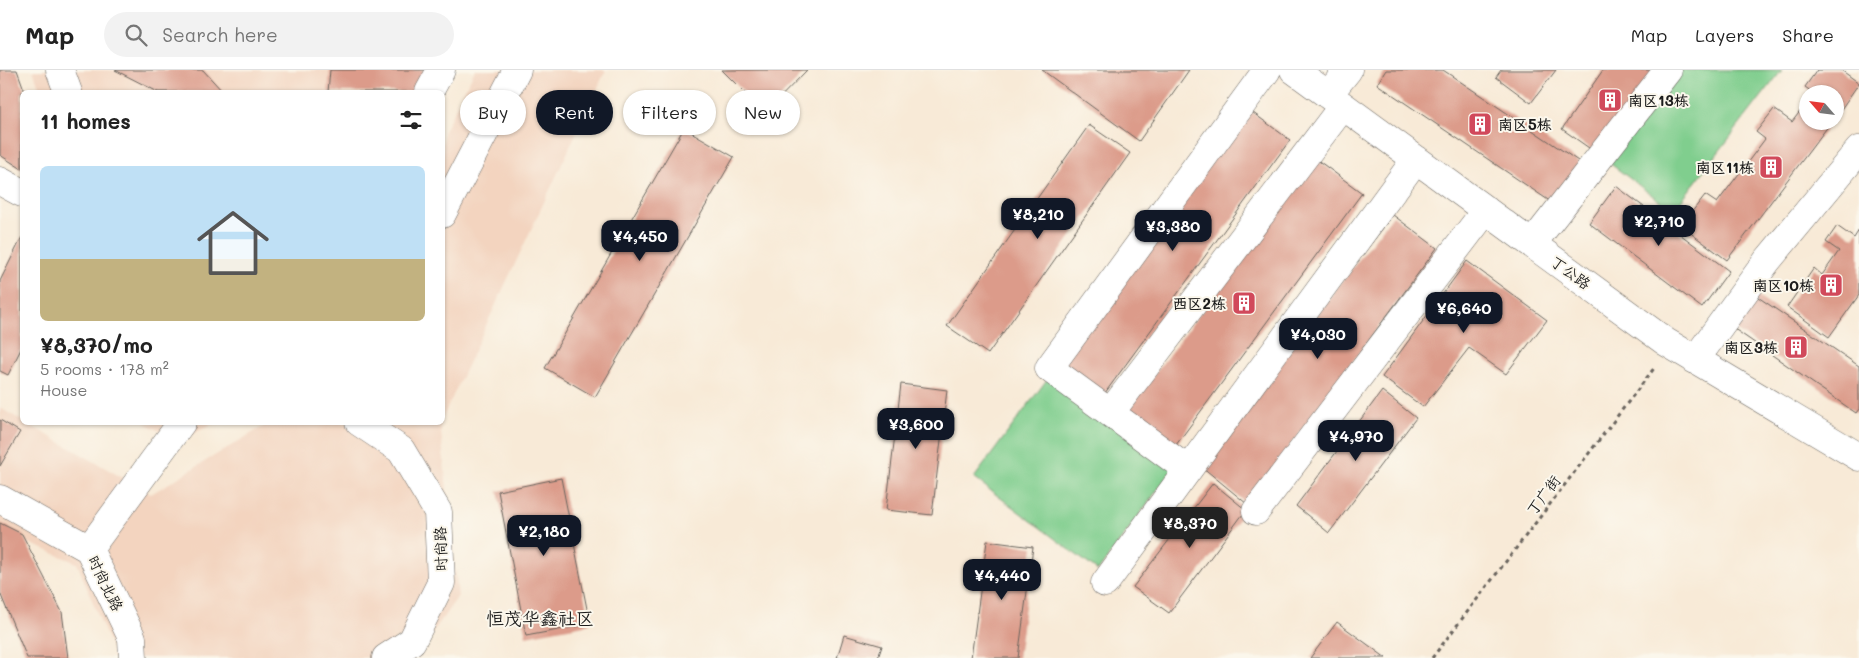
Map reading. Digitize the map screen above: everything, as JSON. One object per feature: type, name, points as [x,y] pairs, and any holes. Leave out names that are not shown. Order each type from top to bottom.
[{"type":"street","points":[[60,70],[67,90]]},
{"type":"street","points":[[430,90],[441,70]]},
{"type":"street","points":[[445,208],[517,70]]},
{"type":"street","points":[[1188,470],[1049,368],[1267,70]]},
{"type":"street","name":"丁公路","points":[[1294,70],[1672,345],[1859,457]]},
{"type":"street","points":[[1110,413],[1336,100],[1348,70]]},
{"type":"street","points":[[1532,244],[1668,70]]},
{"type":"street","points":[[1696,360],[1767,261],[1859,150]]},
{"type":"street","points":[[1105,583],[1416,159]]},
{"type":"street","points":[[0,181],[20,192]]},
{"type":"street","points":[[1256,511],[1486,210]]},
{"type":"street","points":[[89,549],[180,425]]},
{"type":"street","name":"时尚路","points":[[364,425],[401,450],[438,512],[441,583],[412,641],[386,658]]},
{"type":"street","name":"时尚北路","points":[[0,499],[89,549],[132,638],[133,658]]},
{"type":"path","name":"丁广街","points":[[1432,658],[1672,345]]},
{"type":"shaded area","points":[[33,70],[446,70],[435,90],[40,90]]},
{"type":"shaded area","points":[[475,70],[606,70],[597,90],[536,90],[536,135],[575,135],[445,413],[445,129],[460,100],[460,135],[526,135],[526,90],[465,90]]},
{"type":"shaded area","points":[[0,408],[20,419],[20,425],[30,425],[151,494],[266,425],[440,425],[458,596],[415,658],[112,658],[114,654],[77,563],[0,531]]},
{"type":"shaded area","points":[[149,425],[211,425],[178,441]]},
{"type":"green space","points":[[1679,70],[1782,70],[1673,211],[1608,162]]},
{"type":"green space","points":[[1051,374],[1175,466],[1098,571],[974,478]]},
{"type":"building","points":[[0,70],[17,70],[24,90],[20,90],[20,168],[0,155]]},
{"type":"building","points":[[115,70],[203,70],[221,90],[154,90]]},
{"type":"building","points":[[330,70],[434,70],[423,90],[328,90]]},
{"type":"building","points":[[722,70],[807,70],[787,90],[742,90]]},
{"type":"building","points":[[1042,70],[1189,70],[1139,141]]},
{"type":"building","name":"南区5栋","points":[[1386,70],[1443,70],[1584,165],[1557,206],[1377,84]]},
{"type":"building","points":[[1501,70],[1556,70],[1531,103],[1496,77]]},
{"type":"building","name":"南区13栋","points":[[1603,70],[1658,70],[1599,155],[1562,129]]},
{"type":"building","points":[[1817,70],[1841,70],[1859,83],[1844,105],[1844,85],[1806,85]]},
{"type":"building","points":[[1245,107],[1290,140],[1102,397],[1057,361]]},
{"type":"building","name":"南区11栋","points":[[1774,109],[1792,122],[1799,113],[1799,130],[1825,130],[1727,260],[1681,226],[1705,195],[1717,203],[1765,139],[1756,132]]},
{"type":"building","points":[[1089,125],[1130,153],[988,354],[947,326]]},
{"type":"building","points":[[680,135],[696,135],[734,157],[595,397],[545,368]]},
{"type":"building","name":"西区2栋","points":[[1316,159],[1362,193],[1173,449],[1125,413]]},
{"type":"building","points":[[1616,186],[1729,271],[1702,308],[1589,223]]},
{"type":"building","points":[[1393,215],[1437,248],[1247,504],[1201,466]]},
{"type":"building","name":"南区10栋","points":[[1837,226],[1854,238],[1859,230],[1859,295],[1829,337],[1787,307],[1814,268],[1822,275],[1839,251],[1826,242]]},
{"type":"building","points":[[20,241],[20,351],[8,375],[0,371],[0,281]]},
{"type":"building","points":[[1467,261],[1547,320],[1506,374],[1469,348],[1423,407],[1382,377]]},
{"type":"building","name":"南区3栋","points":[[1755,295],[1859,366],[1859,409],[1856,413],[1733,328]]},
{"type":"building","points":[[901,384],[947,390],[932,515],[886,510]]},
{"type":"building","points":[[1382,391],[1416,418],[1329,533],[1296,506]]},
{"type":"building","points":[[0,420],[20,432],[0,466]]},
{"type":"building","points":[[561,478],[590,624],[526,636],[498,491]]},
{"type":"building","points":[[1213,483],[1246,510],[1169,613],[1133,587]]},
{"type":"building","points":[[0,523],[22,534],[62,612],[68,658],[27,658],[0,593]]},
{"type":"building","points":[[987,541],[1033,547],[1018,658],[971,658]]},
{"type":"building","points":[[1337,622],[1386,658],[1310,658]]},
{"type":"building","points":[[844,635],[882,646],[878,658],[837,658]]},
{"type":"place","name":"南区13栋","points":[[1610,100]]},
{"type":"place","name":"南区5栋","points":[[1480,124]]},
{"type":"place","name":"南区11栋","points":[[1771,167]]},
{"type":"place","name":"南区10栋","points":[[1831,285]]},
{"type":"place","name":"西区2栋","points":[[1244,303]]},
{"type":"place","name":"南区3栋","points":[[1796,347]]},
{"type":"district","name":"恒茂华鑫社区","points":[[540,618]]}]
